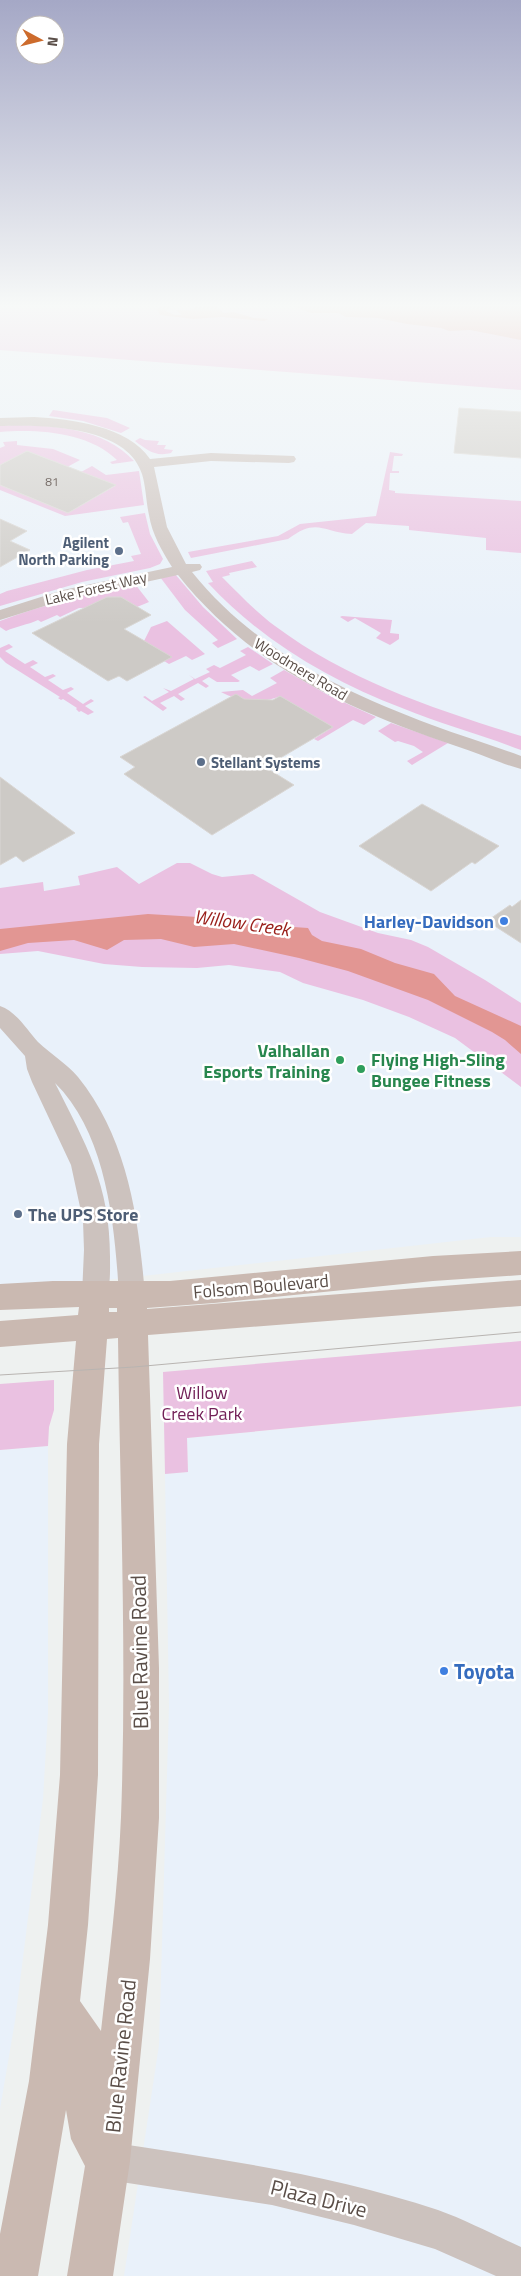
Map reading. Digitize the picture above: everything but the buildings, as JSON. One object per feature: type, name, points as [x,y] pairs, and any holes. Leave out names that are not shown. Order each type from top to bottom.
[{"type":"main road","name":"Folsom Boulevard","points":[[133,1310],[313,1282],[445,1267],[521,1263]]},
{"type":"main road","name":"Folsom Boulevard","points":[[0,1334],[94,1311],[521,1293]]},
{"type":"main road","name":"Folsom Boulevard","points":[[0,1298],[53,1294],[94,1311]]},
{"type":"main road","name":"Blue Ravine Road","points":[[90,2276],[108,2161],[130,1959],[140,1818],[140,1659],[133,1310]]},
{"type":"main road","points":[[15,2276],[50,2081],[68,1925],[79,1775],[83,1444],[94,1311]]},
{"type":"main road","points":[[58,2005],[87,2047],[84,2088],[92,2139],[108,2161]]},
{"type":"street","points":[[0,422],[49,422],[84,428],[120,441],[134,450],[147,464],[202,457],[289,459]]},
{"type":"street","name":"Woodmere Road","points":[[147,464],[160,528],[188,568],[197,590],[231,623],[269,652],[318,682],[388,715],[521,763]]},
{"type":"street","name":"Lake Forest Way","points":[[0,615],[63,595],[188,568]]},
{"type":"street","name":"Blue Ravine Road","points":[[0,1014],[36,1053],[68,1082],[80,1098],[115,1171],[127,1229],[133,1310]]},
{"type":"street","points":[[36,1053],[38,1069],[43,1082],[87,1175],[95,1212],[98,1249],[94,1311]]},
{"type":"street","name":"Plaza Drive","points":[[108,2161],[272,2186],[354,2206],[438,2230],[521,2267]]},
{"type":"shaded area","points":[[0,411],[521,411],[521,1237],[491,1237],[62,1285],[0,1285]]},
{"type":"shaded area","points":[[148,914],[214,918],[249,924],[308,928],[312,935],[322,941],[361,949],[395,963],[434,974],[455,996],[521,1026],[521,1054],[492,1032],[428,1000],[348,971],[234,944],[194,947],[161,939],[124,940],[107,950],[74,940],[28,943],[0,951],[0,929]]},
{"type":"shaded area","points":[[521,1407],[521,2276],[124,2276],[159,2045],[169,1706],[165,1474],[188,1472],[187,1438]]},
{"type":"shaded area","points":[[48,1446],[48,1713],[43,1799],[15,2021],[0,2109],[0,1450]]},
{"type":"green space","points":[[52,411],[61,411],[107,418],[130,428],[121,433],[83,421],[49,416]]},
{"type":"green space","points":[[0,426],[61,428],[93,435],[108,441],[134,461],[112,464],[110,462],[117,460],[92,443],[62,434],[30,431],[0,432]]},
{"type":"green space","points":[[140,438],[159,441],[157,445],[166,445],[164,449],[173,450],[171,453],[165,454],[152,452],[135,441]]},
{"type":"green space","points":[[17,441],[17,445],[53,449],[80,460],[60,471],[61,464],[27,451],[0,465],[0,448],[5,446],[3,442]]},
{"type":"green space","points":[[390,452],[403,454],[402,456],[394,456],[392,471],[399,471],[399,473],[390,473],[389,490],[395,491],[395,493],[521,501],[521,553],[486,550],[486,538],[409,530],[409,526],[366,523],[352,534],[313,527],[298,532],[288,539],[191,558],[188,552],[278,536],[300,524],[376,516]]},
{"type":"green space","points":[[92,466],[106,475],[139,471],[144,505],[65,516],[0,490],[0,485],[68,513],[115,486],[81,472]]},
{"type":"green space","points":[[145,513],[150,534],[163,559],[160,564],[150,568],[82,582],[0,606],[0,594],[7,591],[87,570],[134,561],[131,556],[141,554],[128,522],[123,523],[120,517]]},
{"type":"green space","points":[[252,561],[257,567],[229,573],[230,575],[222,577],[254,609],[275,626],[332,663],[393,692],[521,736],[521,750],[375,697],[323,672],[298,657],[251,623],[208,583],[213,582],[206,571]]},
{"type":"green space","points":[[175,574],[203,607],[237,639],[218,648],[212,643],[218,640],[185,610],[160,577]]},
{"type":"green space","points":[[135,584],[149,602],[137,607],[79,608],[60,617],[57,615],[41,622],[38,620],[6,631],[0,627],[0,621],[33,609]]},
{"type":"green space","points":[[340,617],[392,620],[390,633],[399,634],[399,639],[390,645],[376,638],[381,633],[355,618],[348,622]]},
{"type":"green space","points":[[167,621],[205,654],[192,660],[186,656],[169,664],[164,661],[165,653],[144,641],[151,627]]},
{"type":"green space","points":[[9,644],[13,647],[5,651],[25,664],[33,660],[38,663],[30,667],[45,677],[53,674],[56,676],[48,680],[63,690],[71,687],[74,689],[67,693],[83,704],[91,699],[94,701],[85,706],[94,712],[88,715],[81,711],[79,712],[77,708],[63,699],[61,700],[58,698],[60,697],[6,663],[0,657],[0,648]]},
{"type":"green space","points":[[248,647],[273,664],[259,671],[250,666],[231,675],[240,681],[238,682],[217,682],[209,677],[202,681],[209,686],[206,688],[198,683],[178,694],[185,699],[181,701],[174,696],[160,703],[167,708],[163,711],[143,697],[145,696],[152,701],[169,692],[163,688],[171,691],[194,679],[189,675],[195,679],[210,672],[206,669],[214,665],[220,668],[246,655],[240,651]]},
{"type":"green space","points":[[284,670],[328,695],[376,717],[364,725],[353,720],[318,741],[314,739],[333,727],[280,696],[259,701],[234,698],[221,692],[243,690],[252,696],[277,683],[270,678]]},
{"type":"green space","points":[[391,723],[448,743],[412,765],[407,761],[423,752],[414,746],[398,741],[395,742],[378,731]]},
{"type":"green space","points":[[177,863],[190,863],[222,877],[253,874],[320,912],[378,933],[411,940],[428,947],[521,1003],[521,1087],[455,1038],[409,1017],[363,1000],[303,983],[280,972],[229,965],[197,968],[104,964],[38,951],[0,954],[0,888],[43,882],[44,891],[80,885],[78,876],[117,867],[139,884]]},
{"type":"green space","name":"Willow Creek Park","points":[[521,1341],[521,1406],[187,1438],[188,1472],[165,1474],[163,1372]]},
{"type":"green space","points":[[54,1380],[54,1410],[49,1427],[48,1446],[0,1450],[0,1384]]},
{"type":"tram line","points":[[0,1375],[134,1367],[521,1332]]},
{"type":"place","name":"Agilent North Parking","points":[[119,551]]},
{"type":"place","name":"Stellant Systems","points":[[201,762]]},
{"type":"place","name":"Harley-Davidson","points":[[504,921]]},
{"type":"place","name":"Valhallan Esports Training","points":[[340,1060]]},
{"type":"place","name":"Flying High-Sling Bungee Fitness","points":[[361,1069]]},
{"type":"place","name":"The UPS Store","points":[[18,1214]]},
{"type":"place","name":"Toyota","points":[[444,1671]]},
{"type":"water label","name":"Willow Creek","points":[[242,922]]}]
